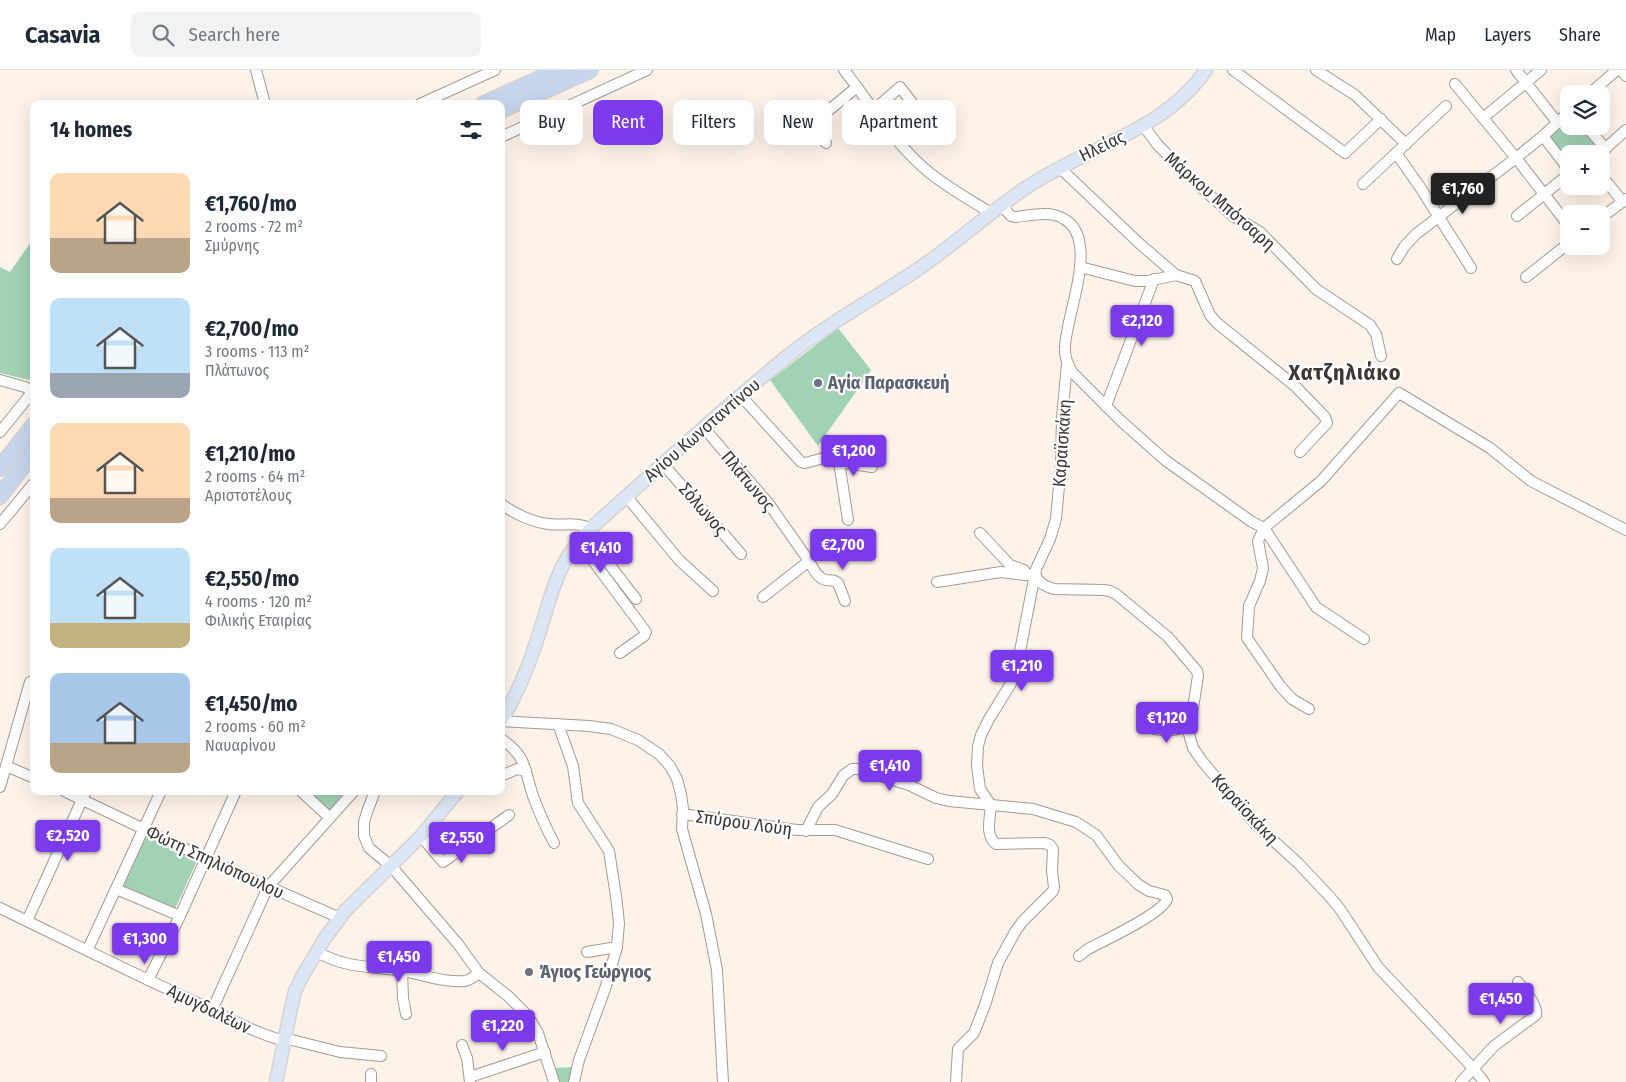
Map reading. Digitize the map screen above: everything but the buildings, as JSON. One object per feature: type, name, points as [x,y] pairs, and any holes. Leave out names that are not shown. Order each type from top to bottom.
[{"type":"highway","points":[[493,100],[558,70]]},
{"type":"highway","points":[[505,108],[590,70]]},
{"type":"highway","points":[[0,468],[30,430]]},
{"type":"highway","points":[[0,496],[30,456]]},
{"type":"main road","name":"Ηλείας","points":[[996,209],[1059,167],[1143,125],[1166,111],[1183,98],[1206,70]]},
{"type":"main road","name":"Αγίου Κωνσταντίνου","points":[[505,714],[528,668],[559,575],[568,558],[585,535],[704,428],[807,342],[924,265],[996,209]]},
{"type":"main road","points":[[276,1082],[296,991],[317,952],[352,904],[421,836],[455,795]]},
{"type":"street","points":[[256,70],[264,100]]},
{"type":"street","points":[[429,100],[495,70]]},
{"type":"street","points":[[505,135],[647,70]]},
{"type":"street","name":"Καραϊσκάκη","points":[[844,70],[867,100]]},
{"type":"street","points":[[1233,70],[1345,153],[1381,119]]},
{"type":"street","points":[[1316,70],[1356,94],[1406,144]]},
{"type":"street","points":[[1516,70],[1557,122]]},
{"type":"street","points":[[1483,118],[1541,70]]},
{"type":"street","points":[[1600,85],[1617,70]]},
{"type":"street","points":[[1621,70],[1626,76]]},
{"type":"street","points":[[1455,84],[1560,215]]},
{"type":"street","points":[[832,108],[857,87]]},
{"type":"street","points":[[885,100],[900,87],[910,100]]},
{"type":"street","points":[[1363,184],[1446,106]]},
{"type":"street","points":[[1397,259],[1409,240],[1516,158],[1560,120]]},
{"type":"street","name":"Μάρκου Μπότσαρη","points":[[1143,125],[1162,150],[1233,216],[1260,232],[1316,289],[1370,325],[1376,334],[1381,356]]},
{"type":"street","points":[[1609,145],[1626,130]]},
{"type":"street","points":[[1543,136],[1560,158]]},
{"type":"street","name":"Καραϊσκάκη","points":[[900,145],[924,169],[940,181],[996,209],[1015,217],[1052,214],[1066,219],[1078,233],[1082,246],[1080,267],[1065,347],[1067,364],[1056,519],[1050,539],[1034,574],[1037,580],[1054,589],[1110,591],[1168,637],[1197,671],[1198,676],[1190,725],[1191,742],[1197,755],[1255,824],[1298,863],[1340,909],[1378,967],[1484,1082]]},
{"type":"street","points":[[1396,153],[1471,268]]},
{"type":"street","points":[[1059,167],[1140,244],[1176,275],[1195,281],[1210,315],[1216,323],[1295,386],[1327,420],[1327,423],[1300,452]]},
{"type":"street","points":[[1517,216],[1560,181]]},
{"type":"street","points":[[1610,185],[1624,200],[1610,211]]},
{"type":"street","points":[[1526,277],[1560,250]]},
{"type":"street","points":[[1080,267],[1135,280],[1176,275]]},
{"type":"street","points":[[1106,406],[1154,279]]},
{"type":"street","points":[[1067,364],[1079,380],[1165,460],[1252,522],[1264,528],[1316,607],[1364,639]]},
{"type":"street","points":[[0,380],[30,390]]},
{"type":"street","points":[[1309,709],[1292,699],[1281,687],[1247,638],[1250,606],[1260,581],[1262,568],[1258,541],[1264,528],[1321,482],[1399,393],[1490,448],[1531,481],[1626,530]]},
{"type":"street","points":[[0,432],[30,395]]},
{"type":"street","points":[[742,396],[801,462],[805,463],[824,458],[872,468]]},
{"type":"street","name":"Πλάτωνος","points":[[704,428],[769,504],[815,571],[822,578],[838,583],[845,601]]},
{"type":"street","points":[[839,462],[848,520]]},
{"type":"street","name":"Σόλωνος","points":[[664,464],[742,554]]},
{"type":"street","points":[[0,524],[30,488]]},
{"type":"street","points":[[627,497],[679,560],[713,590]]},
{"type":"street","points":[[505,508],[548,524],[578,524],[646,632],[644,636],[620,653]]},
{"type":"street","points":[[980,533],[1011,566],[1034,574]]},
{"type":"street","points":[[585,535],[636,599]]},
{"type":"street","points":[[763,597],[809,561]]},
{"type":"street","points":[[937,582],[1001,572],[1025,575],[1034,574]]},
{"type":"street","points":[[956,1082],[958,1049],[974,1033],[1001,956],[1022,922],[1053,891],[1054,887],[1053,849],[1050,845],[1045,843],[996,844],[991,840],[989,834],[991,805],[980,789],[977,766],[978,746],[981,735],[1015,677],[1034,574]]},
{"type":"street","points":[[0,787],[30,688]]},
{"type":"street","points":[[505,721],[611,729],[630,736],[654,751],[670,766],[677,779],[683,801],[681,822],[684,838],[706,914],[717,970],[723,1082]]},
{"type":"street","points":[[558,724],[573,766],[578,803],[605,843],[610,856],[619,923],[616,947],[601,1004],[579,1060],[574,1082]]},
{"type":"street","points":[[1142,726],[1165,732],[1182,729],[1190,725]]},
{"type":"street","points":[[505,742],[516,750],[524,763],[539,810],[554,843]]},
{"type":"street","points":[[6,766],[30,776]]},
{"type":"street","points":[[505,774],[517,769],[526,771]]},
{"type":"street","points":[[806,831],[818,807],[832,794],[843,776],[852,769],[858,769],[909,785],[936,798],[949,801],[1033,809],[1076,822],[1096,835],[1119,866],[1139,885],[1149,891],[1165,895],[1167,899],[1161,907],[1079,956]]},
{"type":"street","points":[[27,921],[85,795]]},
{"type":"street","name":"Φώτη Σπηλιόπουλου","points":[[85,795],[144,828],[206,858],[340,918]]},
{"type":"street","points":[[88,949],[159,795]]},
{"type":"street","points":[[148,980],[180,916],[234,795]]},
{"type":"street","points":[[305,795],[330,818]]},
{"type":"street","points":[[212,1010],[268,887],[350,795]]},
{"type":"street","points":[[374,795],[366,812],[364,836],[373,852],[391,866],[458,944],[479,973],[508,996],[528,1016],[538,1033],[554,1082]]},
{"type":"street","name":"Σπύρου Λούη","points":[[682,814],[806,831],[835,830],[928,858]]},
{"type":"street","points":[[421,836],[443,862],[509,815]]},
{"type":"street","points":[[116,889],[180,916]]},
{"type":"street","name":"Αμυγδαλέων","points":[[0,908],[254,1031],[340,1052],[381,1056]]},
{"type":"street","points":[[587,952],[616,947]]},
{"type":"street","points":[[317,952],[359,967],[402,971],[442,980],[467,981],[479,973]]},
{"type":"street","points":[[402,971],[403,998],[406,1014]]},
{"type":"street","points":[[1461,1082],[1494,1046],[1536,1016],[1537,1011],[1518,982]]},
{"type":"street","points":[[462,1044],[467,1058],[470,1080],[545,1052]]},
{"type":"green space","points":[[1560,125],[1560,135],[1590,135],[1598,145],[1560,145],[1560,150],[1550,136]]},
{"type":"green space","points":[[30,243],[29,380],[0,373],[0,267],[10,272]]},
{"type":"green space","points":[[838,328],[871,370],[818,446],[770,380]]},
{"type":"green space","points":[[311,795],[342,795],[330,812]]},
{"type":"green space","points":[[145,836],[197,861],[175,909],[122,886]]},
{"type":"green space","points":[[575,1067],[572,1082],[557,1082],[553,1068]]},
{"type":"place","name":"Αγία Παρασκευή","points":[[818,383]]},
{"type":"place","name":"Άγιος Γεώργιος","points":[[529,972]]},
{"type":"district","name":"Χατζηλιάκο","points":[[1345,372]]}]
